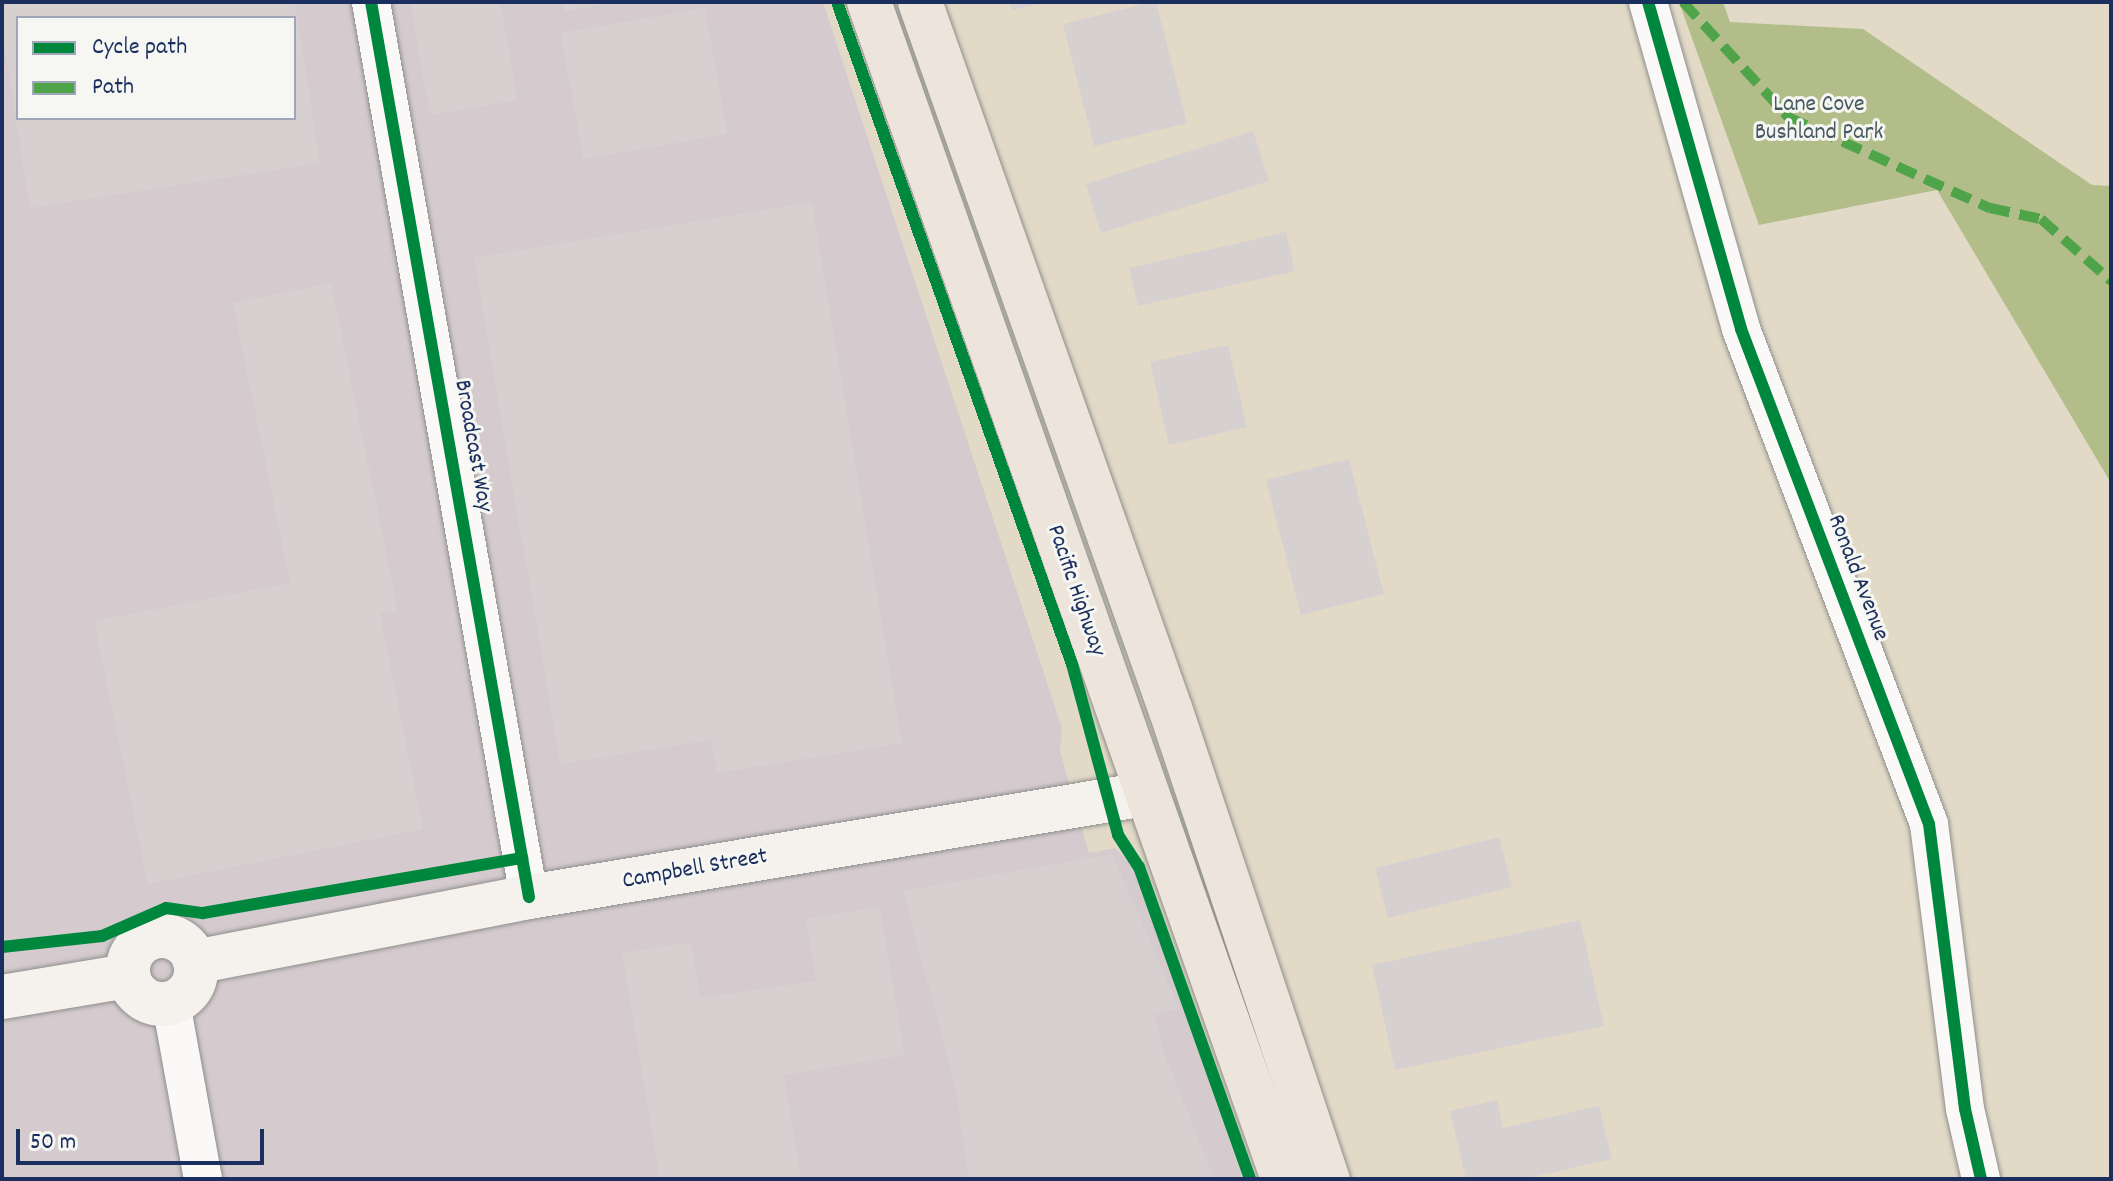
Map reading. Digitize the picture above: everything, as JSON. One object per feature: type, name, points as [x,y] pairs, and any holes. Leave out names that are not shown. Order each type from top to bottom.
[{"type":"main road","name":"Pacific Highway","points":[[869,2],[1145,794],[1283,1179]]},
{"type":"main road","points":[[920,2],[1197,785],[1328,1179]]},
{"type":"main road","name":"Campbell Street","points":[[1145,794],[1197,785]]},
{"type":"street","name":"Broadcast Way","points":[[371,2],[529,897]]},
{"type":"street","name":"Ronald Avenue","points":[[1648,2],[1741,329],[1929,824],[1965,1109],[1981,1179]]},
{"type":"street","name":"Campbell Street","points":[[195,962],[529,897],[1145,794]]},
{"type":"street","points":[[160,936],[182,943],[195,962],[194,982],[171,1003],[148,1001],[128,976],[132,953],[160,936]]},
{"type":"street","points":[[2,997],[128,976]]},
{"type":"street","points":[[171,1003],[203,1179]]},
{"type":"shaded area","points":[[2,2],[823,2],[1062,728],[1060,751],[1089,853],[1115,848],[1133,866],[1243,1179],[2,1179]]},
{"type":"green space","name":"Lane Cove Bushland Park","points":[[1679,2],[1723,2],[1730,22],[1863,29],[2092,185],[2111,186],[2111,483],[1937,190],[1759,225]]},
{"type":"building","points":[[2,2],[295,2],[320,163],[30,208],[2,32]]},
{"type":"building","points":[[410,2],[500,2],[518,100],[430,115]]},
{"type":"building","points":[[562,2],[608,2],[608,4],[564,11]]},
{"type":"building","points":[[1010,2],[1043,2],[1043,3],[1012,10]]},
{"type":"building","points":[[1156,2],[1187,123],[1094,146],[1063,24]]},
{"type":"building","points":[[705,8],[727,134],[583,159],[561,33]]},
{"type":"building","points":[[1253,131],[1269,181],[1101,233],[1086,184]]},
{"type":"building","points":[[812,202],[902,743],[717,773],[711,740],[560,764],[474,258]]},
{"type":"building","points":[[1286,232],[1295,271],[1138,306],[1129,268]]},
{"type":"building","points":[[331,283],[398,611],[380,614],[423,829],[148,884],[94,621],[290,583],[233,303]]},
{"type":"building","points":[[1228,345],[1247,427],[1169,445],[1150,362]]},
{"type":"building","points":[[1349,459],[1384,594],[1301,615],[1266,480]]},
{"type":"building","points":[[1499,837],[1512,887],[1388,918],[1375,868]]},
{"type":"building","points":[[1112,854],[1179,1008],[1155,1015],[1163,1050],[1214,1179],[969,1179],[955,1085],[903,891]]},
{"type":"building","points":[[880,907],[905,1055],[784,1075],[801,1179],[660,1179],[622,953],[691,942],[700,998],[816,981],[806,919]]},
{"type":"building","points":[[1580,920],[1604,1026],[1395,1070],[1372,965]]},
{"type":"building","points":[[1497,1100],[1503,1128],[1599,1106],[1612,1159],[1524,1179],[1466,1179],[1450,1111]]},
{"type":"marked path","points":[[1683,2],[1788,117],[1990,208],[2041,219],[2111,281]]},
{"type":"cycle path","points":[[371,2],[529,897]]},
{"type":"cycle path","points":[[837,2],[1072,664],[1118,835],[1139,867],[1250,1179]]},
{"type":"cycle path","points":[[1648,2],[1741,329],[1929,824],[1965,1109],[1981,1179]]},
{"type":"cycle path","points":[[2,947],[102,936],[166,908],[203,913],[522,858]]}]
